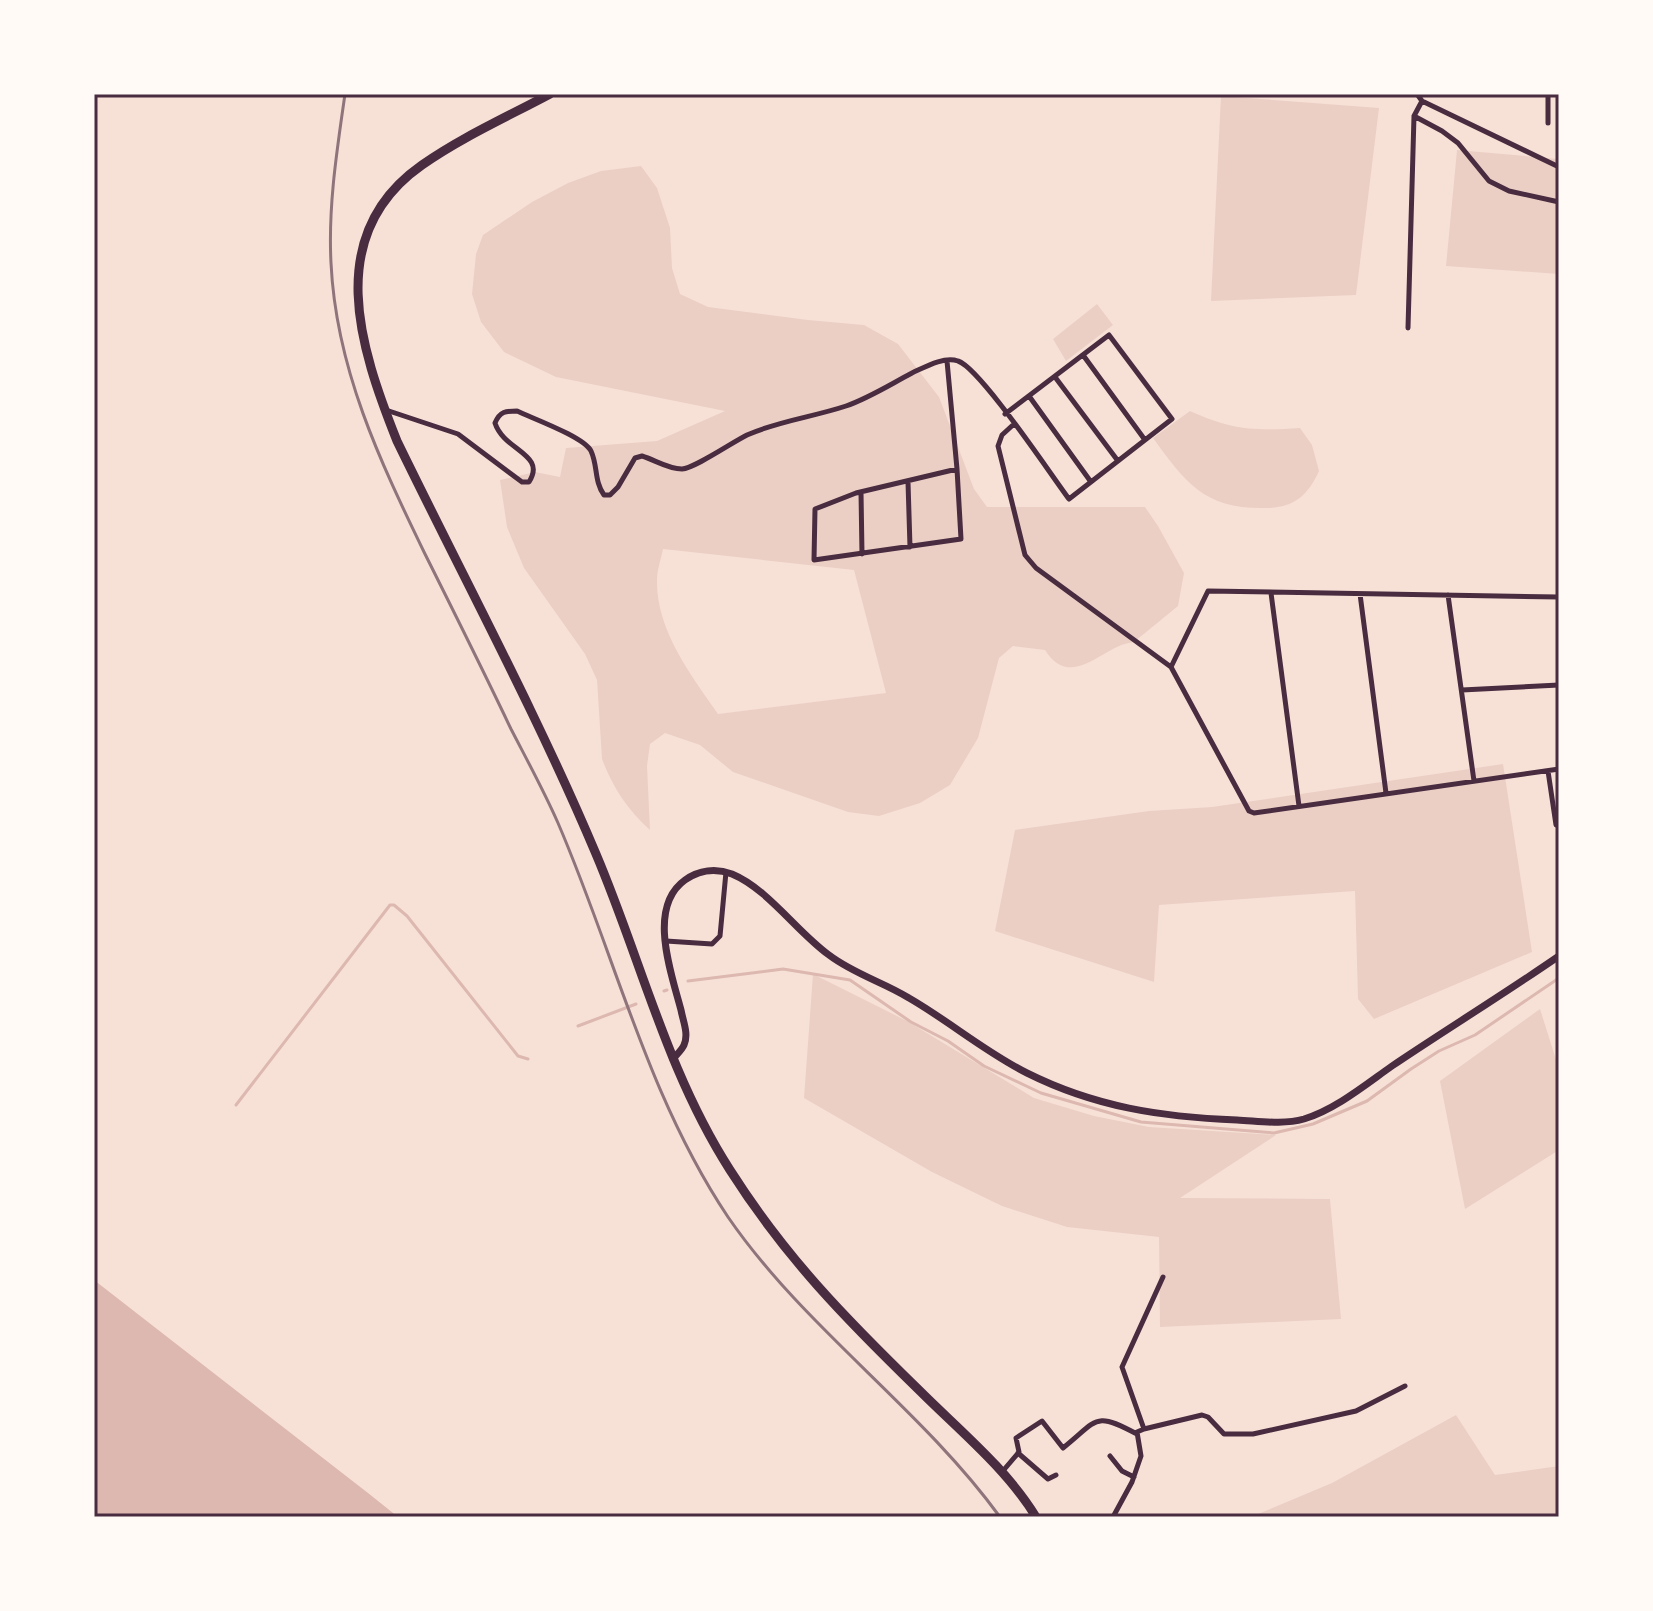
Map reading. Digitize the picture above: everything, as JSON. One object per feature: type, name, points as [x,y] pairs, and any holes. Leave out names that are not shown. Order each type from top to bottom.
[{"type":"highway","points":[[550,94],[421,165],[393,189],[371,221],[360,256],[357,286],[361,326],[385,410],[397,441],[585,829],[621,916],[673,1059],[706,1132],[787,1252],[836,1309],[1001,1472],[1036,1517]]},
{"type":"street","points":[[1417,94],[1422,101],[1559,167]]},
{"type":"street","points":[[1548,94],[1548,123]]},
{"type":"street","points":[[1408,328],[1414,116],[1422,101]]},
{"type":"street","points":[[1414,116],[1458,143],[1489,181],[1509,191],[1559,202]]},
{"type":"street","points":[[385,410],[458,434],[522,482],[529,482],[535,472],[534,465],[501,437],[495,423],[499,415],[506,411],[517,411],[587,444],[594,458],[598,486],[604,495],[610,495],[618,487],[635,458],[642,456],[668,467],[683,469],[763,428],[847,406],[930,364],[947,361],[959,361],[982,380],[1005,414],[1069,499],[1172,419],[1109,335],[1005,414]]},
{"type":"street","points":[[1083,355],[1145,440]]},
{"type":"street","points":[[947,361],[957,469],[961,539],[814,560],[815,509],[861,492],[957,469]]},
{"type":"street","points":[[1055,377],[1118,461]]},
{"type":"street","points":[[1029,396],[1091,482]]},
{"type":"street","points":[[1014,424],[1002,435],[998,446],[1025,555],[1036,568],[1171,667],[1249,811],[1254,813],[1559,769]]},
{"type":"street","points":[[908,482],[910,547]]},
{"type":"street","points":[[861,492],[862,554]]},
{"type":"street","points":[[1171,667],[1208,591],[1559,597]]},
{"type":"street","points":[[1271,593],[1299,806]]},
{"type":"street","points":[[1360,594],[1386,793]]},
{"type":"street","points":[[1448,595],[1474,781]]},
{"type":"street","points":[[1462,690],[1559,685]]},
{"type":"street","points":[[1548,771],[1556,825]]},
{"type":"street","points":[[673,1059],[684,1047],[686,1031],[666,941],[664,914],[673,891],[701,872],[726,872],[744,881],[832,958],[866,978],[905,995],[951,1023],[992,1054],[1027,1073],[1124,1109],[1187,1118],[1269,1122],[1301,1119],[1319,1113],[1559,956]]},
{"type":"street","points":[[666,941],[712,944],[720,936],[726,872]]},
{"type":"street","points":[[1144,1429],[1122,1367],[1163,1277]]},
{"type":"street","points":[[1137,1434],[1144,1429],[1202,1415],[1208,1417],[1224,1434],[1253,1434],[1356,1411],[1405,1386]]},
{"type":"street","points":[[1056,1475],[1048,1479],[1018,1453],[1016,1438],[1042,1421],[1063,1448],[1096,1421],[1109,1419],[1137,1434]]},
{"type":"street","points":[[1113,1517],[1141,1456],[1137,1434]]},
{"type":"street","points":[[1001,1472],[1018,1453]]},
{"type":"street","points":[[1110,1456],[1122,1471],[1134,1477]]},
{"type":"shaded area","points":[[1221,96],[1379,108],[1356,295],[1211,301]]},
{"type":"shaded area","points":[[1457,150],[1559,159],[1559,274],[1446,266]]},
{"type":"shaded area","points":[[641,166],[657,188],[670,228],[672,268],[680,294],[708,307],[864,325],[898,344],[939,397],[974,489],[987,507],[1145,507],[1184,573],[1178,606],[1134,642],[1077,667],[1066,667],[1055,662],[1045,650],[1013,646],[999,658],[978,738],[950,785],[920,803],[879,816],[848,812],[733,772],[700,745],[665,733],[650,744],[647,766],[650,830],[628,806],[606,770],[602,759],[597,680],[585,654],[524,568],[507,527],[500,480],[535,472],[560,477],[566,448],[657,441],[725,411],[556,377],[504,352],[481,322],[472,294],[476,254],[483,235],[532,202],[568,183],[601,171]],"holes":[[[663,549],[854,570],[886,693],[718,714],[677,651],[662,617],[658,599],[658,568]]]},
{"type":"shaded area","points":[[1097,304],[1113,325],[1066,361],[1053,339]]},
{"type":"shaded area","points":[[1190,411],[1244,428],[1300,428],[1312,445],[1319,471],[1315,479],[1300,498],[1277,507],[1229,505],[1213,499],[1188,481],[1153,438]]},
{"type":"shaded area","points":[[1503,764],[1532,952],[1374,1019],[1358,999],[1355,891],[1159,905],[1154,982],[995,931],[1015,830],[1149,811],[1212,807]]},
{"type":"shaded area","points":[[813,974],[907,1021],[1034,1098],[1094,1116],[1149,1127],[1276,1135],[1180,1198],[1330,1199],[1341,1319],[1160,1327],[1159,1237],[1067,1227],[1002,1206],[932,1172],[804,1098]]},
{"type":"shaded area","points":[[1540,1009],[1559,1069],[1559,1150],[1465,1209],[1440,1081]]},
{"type":"shaded area","points":[[94,1280],[368,1493],[398,1517],[94,1517]]},
{"type":"shaded area","points":[[1456,1415],[1495,1475],[1559,1466],[1559,1517],[1251,1517],[1332,1483]]},
{"type":"waterway","points":[[236,1105],[390,905],[407,916],[518,1056],[528,1059]]},
{"type":"waterway","points":[[688,981],[783,969],[850,980],[984,1066],[1041,1093],[1141,1122],[1274,1133],[1313,1124],[1367,1101],[1439,1051],[1475,1035],[1559,978]]},
{"type":"waterway","points":[[578,1026],[636,1004]]},
{"type":"railway","points":[[345,94],[334,178],[330,242],[335,302],[351,377],[377,449],[408,519],[558,823],[675,1123],[728,1217],[759,1258],[827,1332],[935,1439],[1000,1517]]}]
